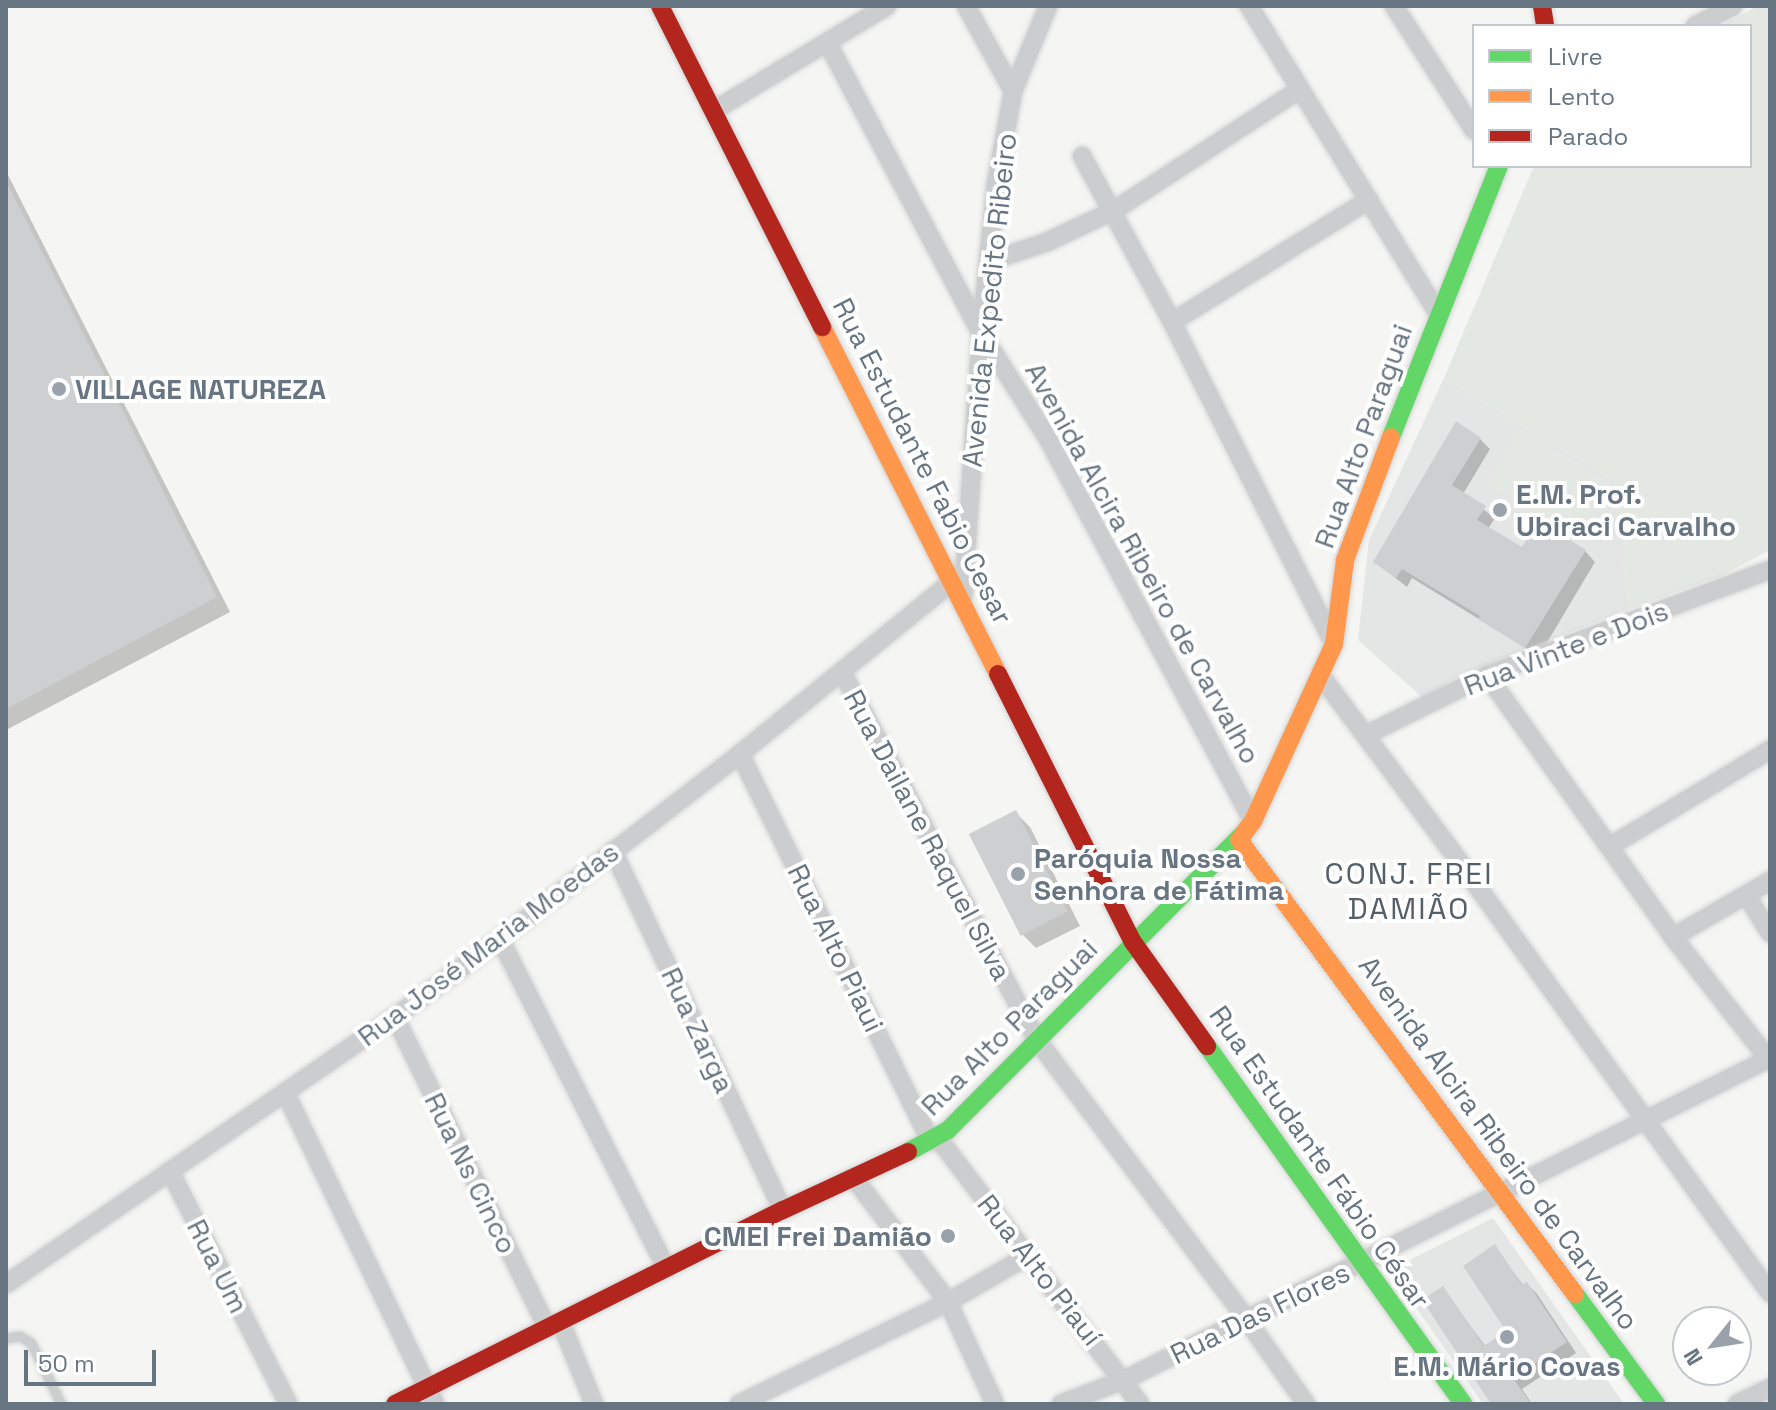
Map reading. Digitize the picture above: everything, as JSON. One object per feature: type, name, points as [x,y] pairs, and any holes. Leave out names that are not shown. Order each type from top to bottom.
[{"type":"street","name":"Rua Estudante Fabio Cesar","points":[[660,6],[1133,942]]},
{"type":"street","points":[[713,111],[887,6]]},
{"type":"street","points":[[966,6],[1013,91]]},
{"type":"street","name":"Avenida Expedito Ribeiro","points":[[963,601],[981,333],[996,184],[1013,91],[1048,6]]},
{"type":"street","points":[[1249,6],[1438,313]]},
{"type":"street","points":[[1394,6],[1472,127]]},
{"type":"street","points":[[1699,24],[1733,6]]},
{"type":"street","name":"Avenida Alcira Ribeiro de Carvalho","points":[[827,42],[981,333],[1047,437],[1253,821]]},
{"type":"street","points":[[990,261],[1047,242],[1113,211],[1300,89]]},
{"type":"street","points":[[1082,156],[1172,322],[1334,644]]},
{"type":"street","name":"Rua Alto Paraguai","points":[[395,1404],[431,1396],[666,1268],[934,1140],[1239,840],[1253,821],[1334,644],[1345,560],[1353,531],[1497,168]]},
{"type":"street","points":[[1172,322],[1369,200]]},
{"type":"street","name":"Rua Vinte e Dois","points":[[1366,735],[1487,675],[1770,570]]},
{"type":"street","name":"Rua José Maria Moedas","points":[[6,1284],[395,1017],[740,754],[953,581]]},
{"type":"street","name":"Rua Dailane Raquel Silva","points":[[842,672],[1037,1040],[1247,1320],[1306,1404]]},
{"type":"street","points":[[1487,675],[1673,937],[1770,1059]]},
{"type":"street","points":[[1321,676],[1770,1293]]},
{"type":"street","points":[[1609,847],[1770,750]]},
{"type":"street","name":"Rua Alto Piaui","points":[[740,754],[934,1140]]},
{"type":"street","name":"Avenida Alcira Ribeiro de Carvalho","points":[[1239,840],[1656,1404]]},
{"type":"street","name":"Rua Zarga","points":[[613,851],[783,1210]]},
{"type":"street","points":[[1673,937],[1770,881]]},
{"type":"street","points":[[1746,895],[1770,933]]},
{"type":"street","points":[[500,939],[666,1268]]},
{"type":"street","name":"Rua Estudante Fábio César","points":[[1133,942],[1463,1404]]},
{"type":"street","name":"Rua Ns Cinco","points":[[395,1017],[594,1404]]},
{"type":"street","name":"Rua Das Flores","points":[[1061,1404],[1124,1380],[1497,1191],[1648,1122],[1770,1059]]},
{"type":"street","points":[[285,1092],[431,1396]]},
{"type":"street","name":"Rua Alto Piauí","points":[[934,1140],[1029,1255],[1140,1404]]},
{"type":"street","name":"Rua Um","points":[[170,1171],[288,1404]]},
{"type":"street","points":[[854,1178],[948,1302],[995,1404]]},
{"type":"street","points":[[739,1404],[948,1302],[1029,1255]]},
{"type":"street","points":[[1737,1404],[1770,1388]]},
{"type":"lane","points":[[6,1338],[20,1336],[31,1343],[61,1404]]},
{"type":"shaded area","points":[[1758,6],[1770,6],[1770,550],[1723,575],[1629,609],[1614,480],[1444,378],[1533,168],[1752,168],[1752,24],[1725,24]]},
{"type":"shaded area","name":"E.M. Prof. Ubiraci Carvalho","points":[[1444,378],[1614,480],[1629,609],[1464,673],[1423,698],[1358,640],[1369,540]]},
{"type":"shaded area","points":[[1522,429],[1609,483],[1574,539],[1487,485]]},
{"type":"shaded area","name":"E.M. Mário Covas","points":[[1493,1218],[1624,1404],[1483,1404],[1390,1270]]},
{"type":"building","name":"VILLAGE NATUREZA","points":[[6,181],[217,597],[6,709]]},
{"type":"building","points":[[1456,421],[1481,438],[1452,485],[1486,506],[1477,520],[1522,547],[1538,520],[1586,550],[1525,648],[1478,619],[1480,616],[1402,569],[1396,578],[1373,562]]},
{"type":"building","points":[[1016,810],[1068,912],[1021,936],[969,834]]},
{"type":"building","points":[[1495,1244],[1522,1285],[1527,1282],[1567,1342],[1513,1378],[1531,1404],[1491,1404],[1422,1300],[1443,1286],[1484,1346],[1506,1331],[1463,1266]]},
{"type":"traffic: fast","points":[[1391,437],[1498,168]]},
{"type":"traffic: fast","points":[[908,1152],[948,1130],[1244,833]]},
{"type":"traffic: fast","points":[[1207,1046],[1463,1404]]},
{"type":"traffic: fast","points":[[1575,1294],[1656,1404]]},
{"type":"traffic: slow","points":[[822,327],[998,674]]},
{"type":"traffic: slow","points":[[1244,833],[1253,821],[1334,644],[1345,560],[1391,437]]},
{"type":"traffic: slow","points":[[1239,840],[1575,1294]]},
{"type":"traffic: jam","points":[[660,6],[822,327]]},
{"type":"traffic: jam","points":[[1542,6],[1545,24]]},
{"type":"traffic: jam","points":[[998,674],[1133,942],[1207,1046]]},
{"type":"traffic: jam","points":[[395,1404],[783,1210],[908,1152]]},
{"type":"place","name":"VILLAGE NATUREZA","points":[[59,389]]},
{"type":"place","name":"E.M. Prof. Ubiraci Carvalho","points":[[1500,510]]},
{"type":"place","name":"Paróquia Nossa Senhora de Fátima","points":[[1018,874]]},
{"type":"place","name":"CMEI Frei Damião","points":[[948,1236]]},
{"type":"place","name":"E.M. Mário Covas","points":[[1507,1337]]},
{"type":"district","name":"CONJ. FREI DAMIÃO","points":[[1409,891]]}]
